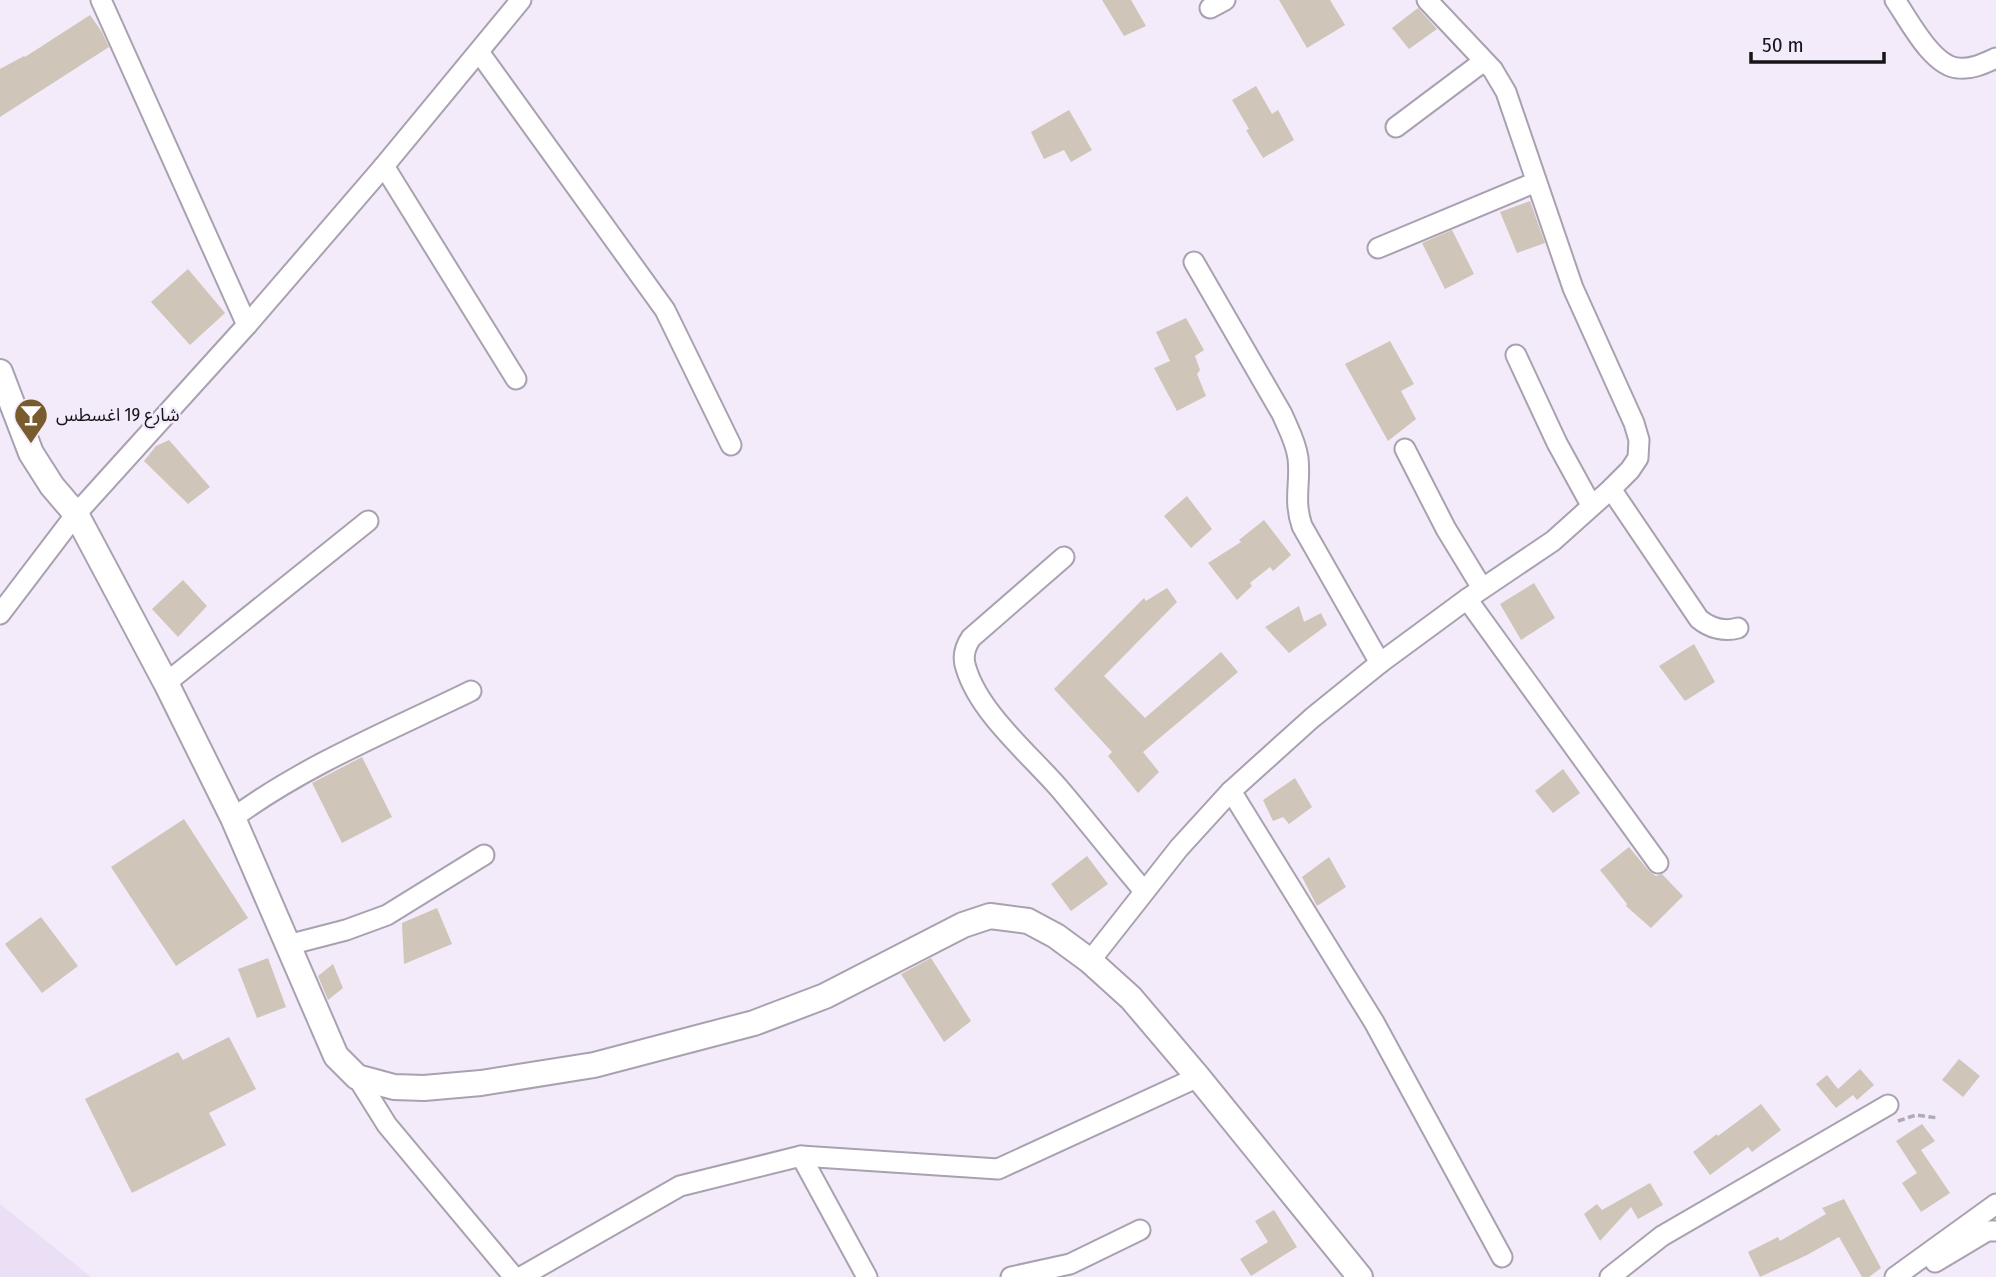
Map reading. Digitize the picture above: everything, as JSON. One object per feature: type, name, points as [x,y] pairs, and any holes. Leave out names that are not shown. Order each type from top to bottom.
[{"type":"street","points":[[101,0],[247,325]]},
{"type":"street","points":[[0,614],[76,514],[247,325],[384,166],[521,0]]},
{"type":"street","points":[[1090,961],[1144,891],[1231,791],[1312,718],[1380,663],[1475,593],[1553,541],[1611,489],[1638,458],[1639,440],[1634,423],[1573,288],[1506,92],[1493,70],[1427,0]]},
{"type":"street","points":[[1895,0],[1922,41],[1949,66],[1960,69],[1996,58]]},
{"type":"street","points":[[479,52],[665,310],[731,445]]},
{"type":"street","points":[[1396,127],[1484,61]]},
{"type":"street","points":[[384,166],[516,379]]},
{"type":"street","points":[[1378,248],[1536,182]]},
{"type":"street","points":[[1194,261],[1282,414],[1294,441],[1298,459],[1297,508],[1302,526],[1380,663]]},
{"type":"street","points":[[1516,355],[1557,443],[1591,505]]},
{"type":"street","points":[[0,372],[31,453],[52,486],[76,514],[166,683],[233,818],[336,1056],[357,1077],[387,1125],[514,1277]]},
{"type":"street","points":[[1405,449],[1446,528],[1475,593],[1658,863]]},
{"type":"street","points":[[1611,489],[1699,619],[1714,628],[1729,631],[1738,628]]},
{"type":"street","points":[[166,683],[368,521]]},
{"type":"street","points":[[1064,557],[971,638],[966,645],[964,661],[973,685],[994,718],[1059,789],[1144,891]]},
{"type":"street","points":[[233,818],[253,803],[325,762],[471,691]]},
{"type":"street","points":[[1231,791],[1374,1022],[1502,1257]]},
{"type":"street","points":[[288,945],[346,930],[387,915],[484,855]]},
{"type":"street","points":[[357,1077],[394,1087],[424,1088],[481,1083],[594,1065],[754,1023],[825,996],[963,925],[990,915],[1028,921],[1056,936],[1090,961],[1131,998],[1360,1277]]},
{"type":"street","points":[[521,1277],[680,1185],[801,1156],[998,1169],[1198,1077]]},
{"type":"street","points":[[1609,1277],[1662,1237],[1888,1105]]},
{"type":"street","points":[[801,1156],[867,1277]]},
{"type":"street","points":[[1895,1277],[1996,1204]]},
{"type":"street","points":[[1011,1277],[1070,1264],[1140,1230]]},
{"type":"street","points":[[1911,1277],[1987,1231],[1996,1231]]},
{"type":"shaded area","points":[[0,1204],[91,1277],[0,1277]]},
{"type":"building","points":[[1102,0],[1131,0],[1146,26],[1124,36]]},
{"type":"building","points":[[1279,0],[1330,0],[1345,25],[1307,48]]},
{"type":"building","points":[[1418,8],[1437,29],[1409,49],[1392,28]]},
{"type":"building","points":[[90,15],[109,47],[0,117],[0,69],[25,57]]},
{"type":"building","points":[[1256,86],[1272,114],[1278,110],[1294,140],[1263,158],[1232,100]]},
{"type":"building","points":[[1069,110],[1092,150],[1071,162],[1064,150],[1044,159],[1031,132]]},
{"type":"building","points":[[1530,201],[1545,243],[1517,253],[1500,212]]},
{"type":"building","points":[[1452,230],[1474,274],[1445,289],[1422,243]]},
{"type":"building","points":[[188,269],[225,313],[190,345],[151,302]]},
{"type":"building","points":[[1186,318],[1204,350],[1195,356],[1200,370],[1197,374],[1206,396],[1177,411],[1154,368],[1170,361],[1156,332]]},
{"type":"building","points":[[1390,341],[1414,384],[1401,391],[1416,419],[1388,441],[1345,364]]},
{"type":"building","points":[[169,440],[210,487],[188,504],[144,461],[156,446]]},
{"type":"building","points":[[1187,496],[1212,529],[1191,548],[1164,516]]},
{"type":"building","points":[[1264,520],[1291,555],[1273,571],[1270,567],[1250,583],[1252,586],[1237,600],[1208,563],[1241,542],[1239,540]]},
{"type":"building","points":[[183,580],[207,606],[178,637],[152,609]]},
{"type":"building","points":[[1534,583],[1555,618],[1521,640],[1500,604]]},
{"type":"building","points":[[1167,588],[1177,602],[1104,676],[1145,718],[1221,652],[1238,672],[1143,752],[1159,772],[1138,793],[1108,756],[1112,752],[1054,689],[1144,598],[1146,601]]},
{"type":"building","points":[[1299,606],[1304,622],[1321,613],[1327,625],[1289,653],[1265,627]]},
{"type":"building","points":[[1694,644],[1715,682],[1685,701],[1659,666]]},
{"type":"building","points":[[362,757],[392,817],[342,843],[312,783]]},
{"type":"building","points":[[1563,769],[1580,793],[1553,813],[1535,791]]},
{"type":"building","points":[[1295,778],[1312,807],[1289,824],[1283,817],[1273,821],[1263,800]]},
{"type":"building","points":[[184,819],[248,918],[176,966],[111,867]]},
{"type":"building","points":[[1629,847],[1649,871],[1656,876],[1662,874],[1683,896],[1651,928],[1626,906],[1600,870]]},
{"type":"building","points":[[1087,856],[1108,884],[1071,911],[1051,884]]},
{"type":"building","points":[[1329,857],[1346,887],[1317,906],[1302,877]]},
{"type":"building","points":[[437,908],[452,944],[404,964],[402,923]]},
{"type":"building","points":[[41,917],[78,966],[42,993],[5,944]]},
{"type":"building","points":[[268,958],[286,1007],[257,1018],[238,969]]},
{"type":"building","points":[[931,958],[971,1021],[944,1042],[901,974]]},
{"type":"building","points":[[333,964],[343,988],[328,1000],[318,976]]},
{"type":"building","points":[[229,1037],[256,1089],[209,1113],[226,1145],[132,1193],[85,1099],[178,1052],[183,1060]]},
{"type":"building","points":[[1959,1059],[1980,1076],[1963,1097],[1942,1080]]},
{"type":"building","points":[[1860,1069],[1874,1085],[1857,1100],[1853,1095],[1836,1108],[1816,1084],[1827,1075],[1838,1089]]},
{"type":"building","points":[[1761,1104],[1781,1130],[1752,1152],[1748,1147],[1710,1175],[1693,1152]]},
{"type":"building","points":[[1922,1124],[1935,1141],[1921,1150],[1950,1193],[1921,1212],[1902,1183],[1917,1173],[1896,1141]]},
{"type":"building","points":[[1650,1183],[1663,1205],[1638,1219],[1631,1207],[1600,1241],[1584,1214],[1597,1204],[1602,1210]]},
{"type":"building","points":[[1844,1199],[1881,1268],[1869,1277],[1862,1277],[1839,1237],[1760,1277],[1748,1252],[1778,1237],[1780,1241],[1826,1214],[1822,1208]]},
{"type":"building","points":[[1274,1210],[1297,1247],[1251,1276],[1240,1259],[1268,1242],[1255,1221]]},
{"type":"place","name":"شارع 19 اغسطس","points":[[31,445]]}]
